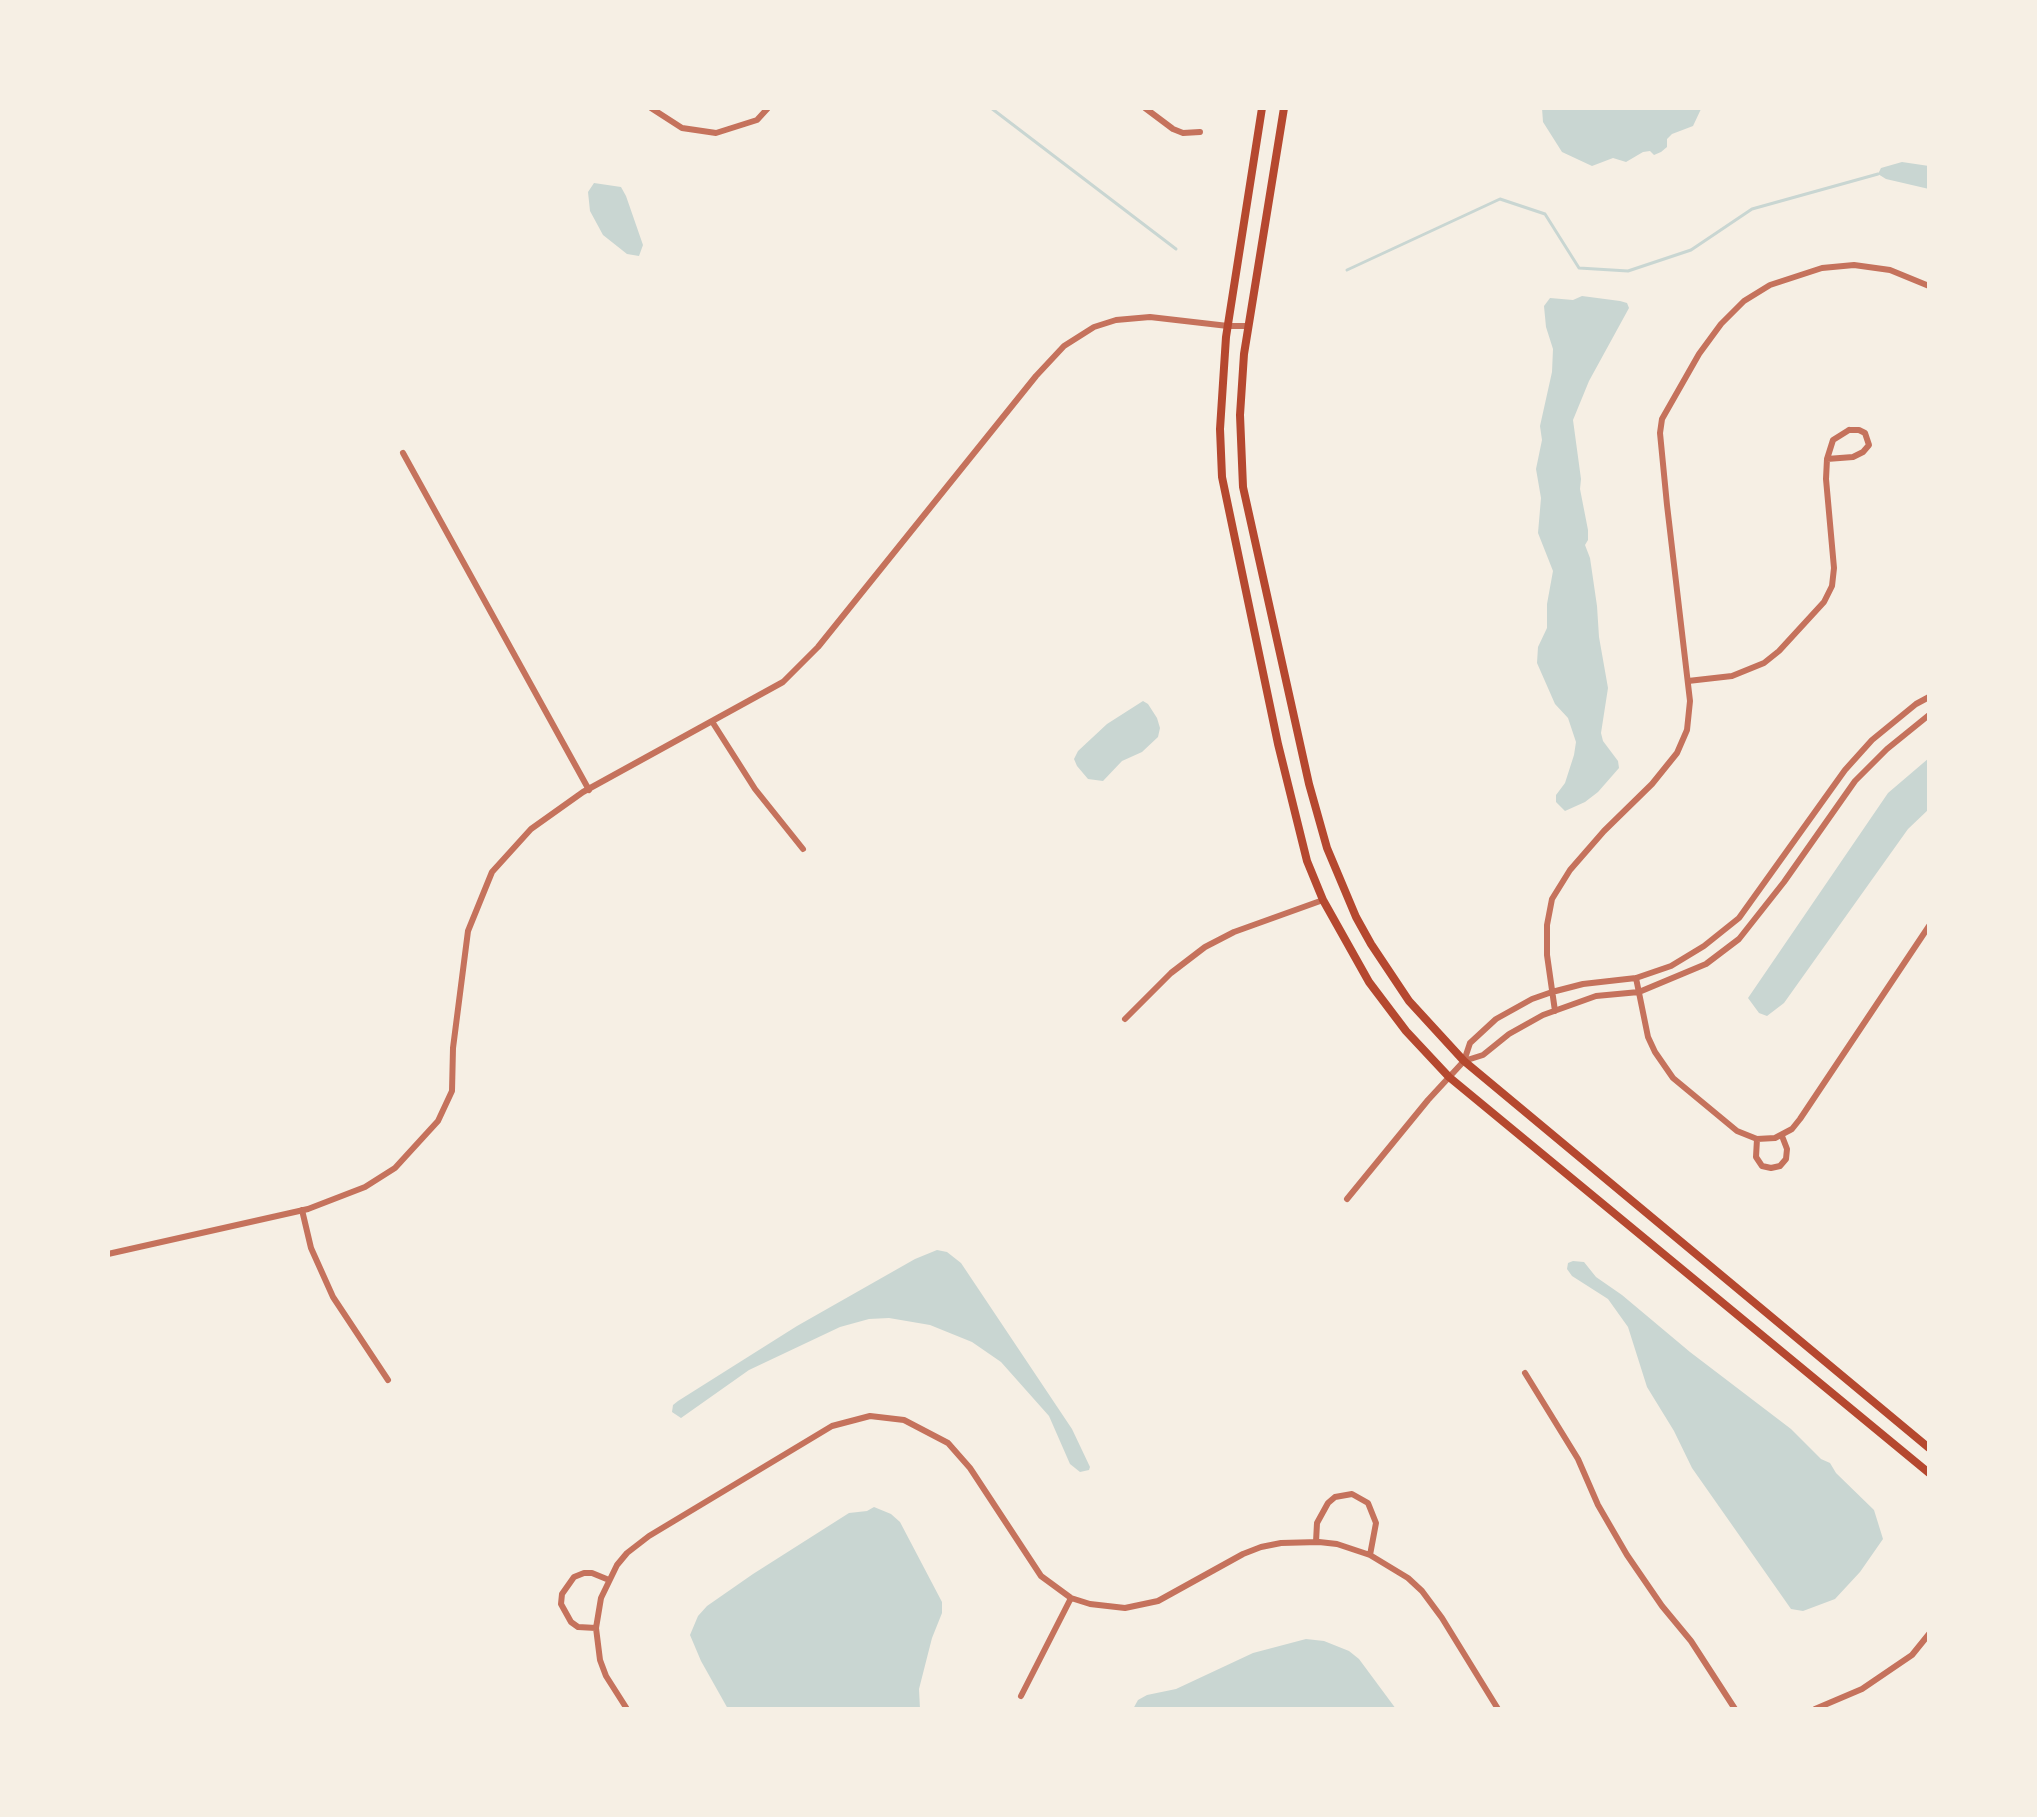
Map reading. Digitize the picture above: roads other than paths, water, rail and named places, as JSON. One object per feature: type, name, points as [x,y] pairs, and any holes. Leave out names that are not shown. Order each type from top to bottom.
[{"type":"main road","points":[[1262,108],[1228,326],[1220,429],[1222,477],[1278,744],[1307,861],[1323,900],[1369,982],[1406,1031],[1449,1077],[1929,1473]]},
{"type":"main road","points":[[1284,108],[1244,354],[1240,415],[1243,487],[1309,784],[1327,848],[1356,917],[1409,1001],[1464,1061],[1929,1448]]},
{"type":"street","points":[[651,108],[682,128],[716,133],[757,120],[768,108]]},
{"type":"street","points":[[1145,108],[1173,129],[1183,133],[1200,132]]},
{"type":"street","points":[[1555,1011],[1547,955],[1547,925],[1552,899],[1570,870],[1652,784],[1677,753],[1687,730],[1690,701],[1660,433],[1662,419],[1699,354],[1721,324],[1744,301],[1770,285],[1822,268],[1854,265],[1890,270],[1929,286]]},
{"type":"street","points":[[108,1254],[302,1210],[365,1187],[395,1168],[438,1121],[452,1091],[453,1048],[468,931],[492,872],[531,829],[589,790],[783,682],[818,647],[1036,376],[1064,346],[1094,327],[1116,320],[1150,317],[1248,326]]},
{"type":"street","points":[[1688,681],[1732,676],[1764,663],[1824,602],[1832,586],[1834,568],[1827,459],[1833,440],[1849,430],[1859,430],[1869,440],[1863,452],[1853,457],[1827,459]]},
{"type":"street","points":[[403,453],[589,790]]},
{"type":"street","points":[[1347,1199],[1464,1061],[1470,1043],[1496,1019],[1552,992],[1583,984],[1636,978],[1671,966],[1704,946],[1739,918],[1845,770],[1872,740],[1929,697]]},
{"type":"street","points":[[1464,1061],[1483,1055],[1517,1029],[1555,1011],[1596,996],[1639,992],[1706,964],[1739,939],[1784,882],[1855,781],[1887,749],[1929,715]]},
{"type":"street","points":[[713,723],[755,789],[803,849]]},
{"type":"street","points":[[1125,1019],[1171,973],[1205,947],[1234,932],[1323,900]]},
{"type":"street","points":[[1636,978],[1648,1037],[1673,1078],[1737,1131],[1757,1139],[1782,1136],[1800,1119],[1929,926]]},
{"type":"street","points":[[1757,1139],[1756,1157],[1762,1166],[1771,1168],[1780,1166],[1786,1159],[1787,1149],[1782,1136]]},
{"type":"street","points":[[302,1210],[311,1248],[333,1297],[388,1380]]},
{"type":"street","points":[[1525,1373],[1565,1436],[1598,1505],[1627,1555],[1691,1641],[1735,1709]]},
{"type":"street","points":[[627,1709],[606,1676],[600,1660],[596,1628],[601,1598],[627,1553],[649,1536],[832,1426],[870,1416],[914,1424],[937,1435],[960,1454],[1031,1564],[1041,1576],[1071,1598],[1108,1607],[1142,1606],[1175,1592],[1226,1562],[1261,1547],[1281,1543],[1337,1544],[1370,1555],[1408,1578],[1422,1591],[1498,1709]]},
{"type":"street","points":[[1316,1542],[1317,1523],[1328,1503],[1335,1497],[1352,1494],[1368,1503],[1376,1523],[1370,1555]]},
{"type":"street","points":[[596,1628],[578,1627],[571,1622],[561,1604],[562,1594],[566,1584],[584,1573],[609,1580]]},
{"type":"street","points":[[1021,1696],[1071,1598]]},
{"type":"street","points":[[1815,1709],[1862,1689],[1912,1655],[1929,1634]]},
{"type":"waterway","points":[[991,108],[1176,249]]},
{"type":"waterway","points":[[1347,270],[1500,199],[1545,214],[1579,268],[1628,271],[1691,250],[1752,209],[1878,174]]}]
